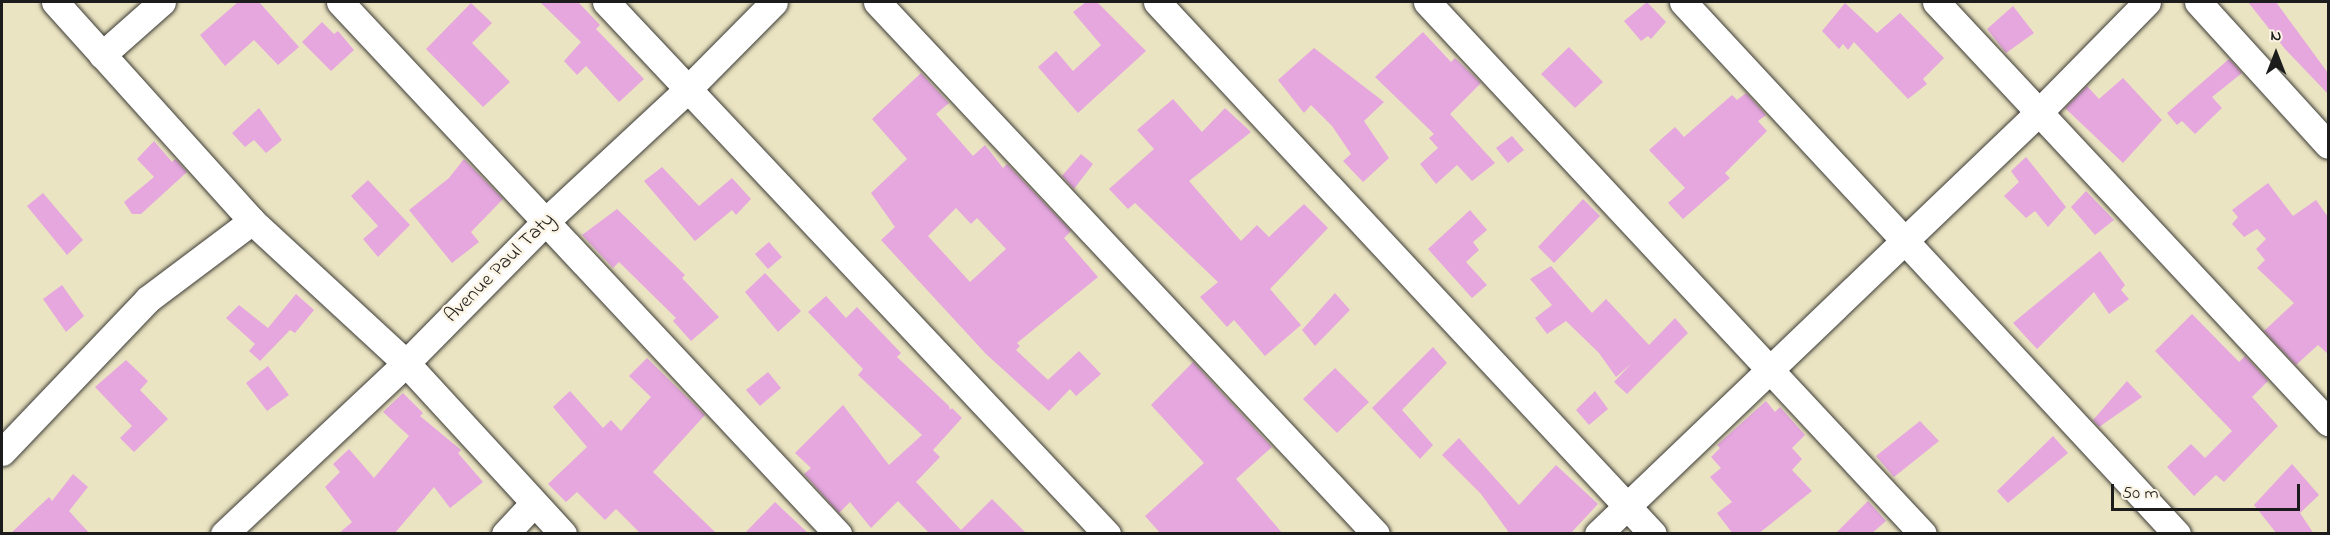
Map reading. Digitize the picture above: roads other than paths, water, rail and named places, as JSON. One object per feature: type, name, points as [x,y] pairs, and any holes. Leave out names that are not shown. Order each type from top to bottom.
[{"type":"street","points":[[55,2],[252,221],[406,363],[563,534]]},
{"type":"street","points":[[102,55],[162,2]]},
{"type":"street","points":[[340,2],[838,534]]},
{"type":"street","points":[[606,2],[1107,534]]},
{"type":"street","name":"Avenue Paul Taty","points":[[224,534],[406,363],[546,221],[688,89],[774,2]]},
{"type":"street","points":[[878,2],[1376,534]]},
{"type":"street","points":[[1157,2],[1653,534]]},
{"type":"street","points":[[1427,2],[1768,371],[1923,534]]},
{"type":"street","points":[[1683,2],[1906,239],[2176,534]]},
{"type":"street","points":[[1936,2],[2328,422]]},
{"type":"street","points":[[1598,534],[2039,112],[2147,2]]},
{"type":"street","points":[[2198,2],[2328,145]]},
{"type":"street","points":[[2,452],[148,299],[252,221]]},
{"type":"street","points":[[505,534],[534,503]]}]
